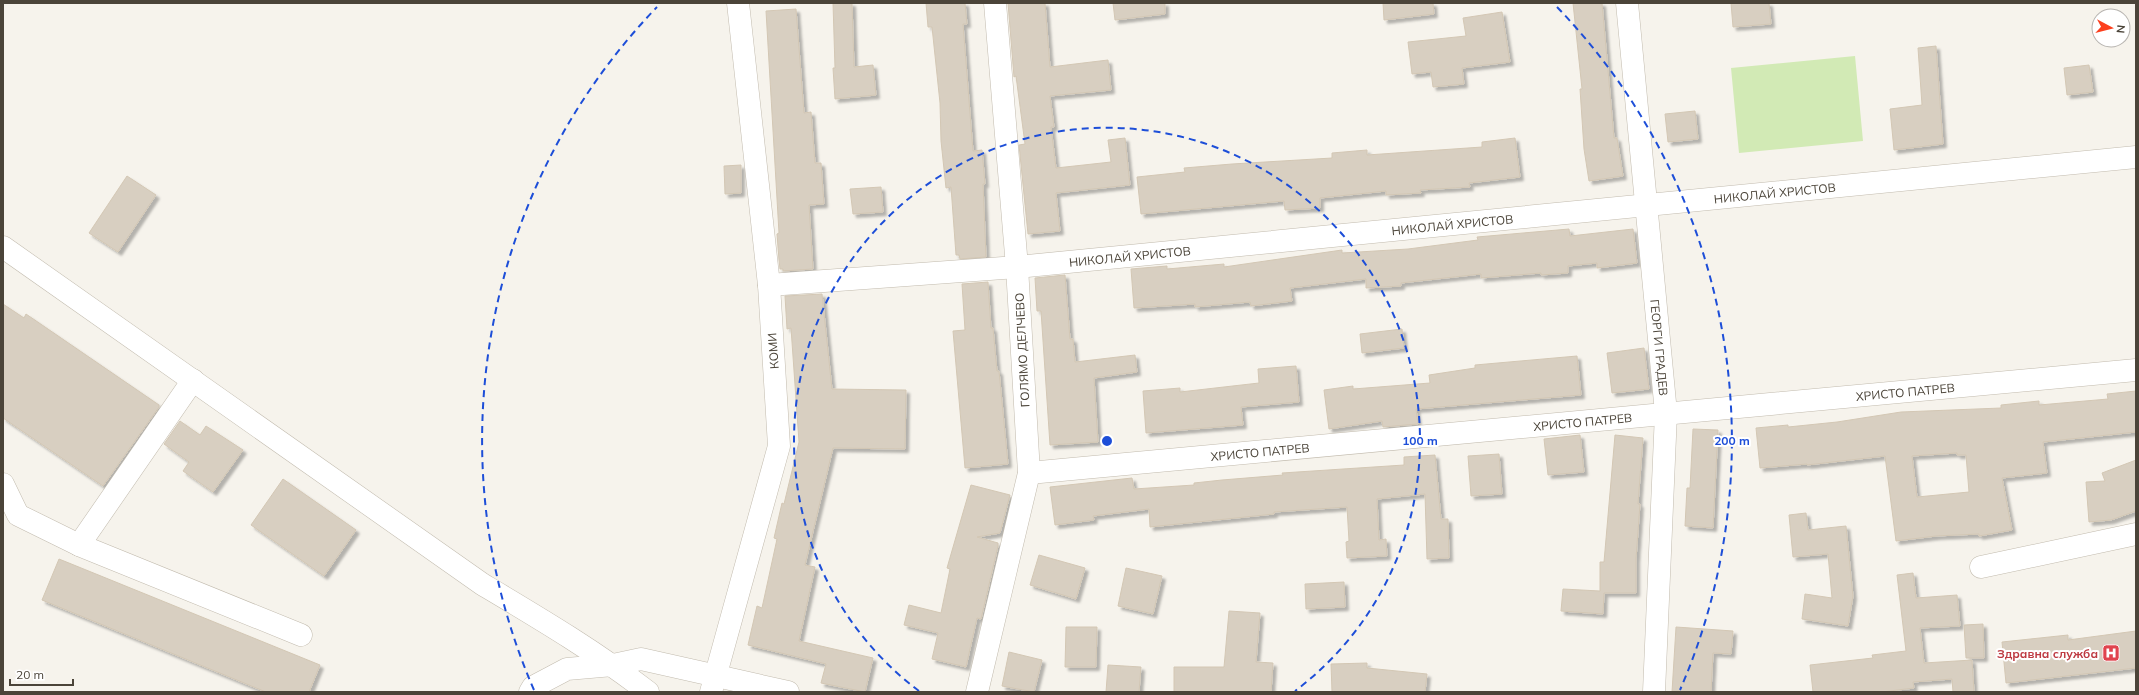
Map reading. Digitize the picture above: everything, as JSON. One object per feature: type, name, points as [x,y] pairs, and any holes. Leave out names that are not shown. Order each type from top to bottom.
[{"type":"street","name":"КОМИ","points":[[713,684],[779,446],[769,285],[738,3]]},
{"type":"street","name":"ГОЛЯМО ДЕЛЧЕВО","points":[[977,692],[1029,473],[1017,267],[995,3]]},
{"type":"street","name":"ГЕОРГИ ГРАДЕВ","points":[[1628,3],[1666,413],[1654,692]]},
{"type":"street","name":"НИКОЛАЙ ХРИСТОВ","points":[[769,285],[1017,267],[2136,157]]},
{"type":"street","points":[[3,247],[482,584],[562,632],[613,665],[648,692]]},
{"type":"street","name":"ХРИСТО ПАТРЕВ","points":[[1029,473],[2136,370]]},
{"type":"street","points":[[79,545],[193,380]]},
{"type":"street","points":[[3,484],[18,515],[79,545],[301,635]]},
{"type":"street","points":[[1981,567],[2136,534]]},
{"type":"street","points":[[530,692],[533,687],[567,669],[613,665],[641,659],[713,684],[788,692]]},
{"type":"green space","points":[[1855,56],[1863,141],[1739,153],[1731,68]]},
{"type":"building","points":[[833,3],[852,3],[854,67],[873,65],[876,95],[835,99],[833,68],[835,68]]},
{"type":"building","points":[[926,3],[965,3],[967,24],[963,24],[973,151],[982,150],[985,184],[983,184],[986,257],[960,259],[959,255],[956,255],[951,187],[946,188],[941,141],[940,103],[932,27],[928,27]]},
{"type":"building","points":[[1008,3],[1045,3],[1050,67],[1108,60],[1111,90],[1050,96],[1054,127],[1051,127],[1056,168],[1111,162],[1108,140],[1125,138],[1130,185],[1056,193],[1060,231],[1028,234],[1019,145],[1025,144],[1016,76],[1014,77]]},
{"type":"building","points":[[1113,3],[1165,3],[1165,14],[1115,20]]},
{"type":"building","points":[[1383,3],[1433,3],[1434,14],[1384,20]]},
{"type":"building","points":[[1573,3],[1602,3],[1614,138],[1617,138],[1623,176],[1589,181],[1584,149],[1580,89],[1582,89]]},
{"type":"building","points":[[1731,3],[1769,3],[1771,24],[1733,27]]},
{"type":"building","points":[[796,9],[804,113],[811,112],[815,163],[821,163],[824,204],[809,205],[813,269],[783,271],[783,269],[780,269],[777,234],[779,233],[766,11]]},
{"type":"building","points":[[1502,12],[1510,62],[1462,68],[1464,84],[1433,87],[1431,72],[1412,74],[1408,42],[1466,36],[1463,18]]},
{"type":"building","points":[[1936,46],[1943,144],[1894,150],[1890,109],[1922,105],[1918,48]]},
{"type":"building","points":[[2089,65],[2093,92],[2067,95],[2064,68]]},
{"type":"building","points":[[1695,111],[1698,139],[1668,142],[1665,114]]},
{"type":"building","points":[[1515,138],[1520,177],[1469,183],[1470,187],[1420,190],[1421,193],[1386,195],[1386,191],[1320,198],[1320,208],[1285,210],[1284,201],[1141,214],[1137,177],[1185,172],[1184,168],[1332,158],[1332,153],[1367,150],[1367,155],[1482,147],[1482,142]]},
{"type":"building","points":[[741,165],[741,193],[725,194],[724,166]]},
{"type":"building","points":[[127,176],[156,195],[118,252],[89,233]]},
{"type":"building","points":[[881,187],[883,212],[853,214],[850,189]]},
{"type":"building","points":[[1569,229],[1570,236],[1633,229],[1637,263],[1597,268],[1597,263],[1568,266],[1568,273],[1541,275],[1541,273],[1481,278],[1481,274],[1401,283],[1401,286],[1366,288],[1366,279],[1290,288],[1292,301],[1251,306],[1250,302],[1195,307],[1195,304],[1134,308],[1131,269],[1167,266],[1167,269],[1224,264],[1224,267],[1342,250],[1342,253],[1408,249],[1478,240],[1477,237]]},
{"type":"building","points":[[1065,275],[1070,339],[1073,339],[1075,362],[1135,355],[1137,372],[1094,378],[1098,442],[1050,445],[1041,311],[1037,311],[1035,278]]},
{"type":"building","points":[[988,282],[991,328],[993,328],[997,371],[999,371],[1008,464],[965,468],[953,331],[965,330],[962,284]]},
{"type":"building","points":[[822,294],[832,389],[906,390],[905,449],[833,448],[805,565],[815,567],[799,641],[873,658],[865,692],[821,683],[826,664],[748,645],[757,606],[762,608],[777,539],[774,538],[799,442],[791,328],[787,329],[785,296]]},
{"type":"building","points":[[3,304],[24,318],[26,314],[159,405],[103,486],[3,418]]},
{"type":"building","points":[[1402,329],[1404,348],[1362,353],[1360,334]]},
{"type":"building","points":[[1644,348],[1649,389],[1612,393],[1607,353]]},
{"type":"building","points":[[1577,356],[1581,395],[1416,409],[1418,424],[1383,427],[1382,421],[1329,429],[1324,390],[1353,386],[1353,389],[1430,383],[1429,375],[1475,368],[1475,365]]},
{"type":"building","points":[[1296,366],[1299,402],[1241,407],[1243,425],[1146,433],[1143,391],[1180,388],[1180,392],[1259,383],[1258,369]]},
{"type":"building","points":[[2136,391],[2136,432],[2043,442],[2047,473],[2002,478],[2012,530],[1979,536],[1979,534],[1936,536],[1896,541],[1885,456],[1807,465],[1760,468],[1756,428],[1788,425],[1788,427],[1837,422],[1901,412],[2001,408],[2001,405],[2039,401],[2039,405],[2108,399],[2107,394]],"holes":[[[1957,453],[1957,455],[1966,455],[1969,492],[1917,497],[1912,456]]]},
{"type":"building","points":[[180,421],[200,435],[206,426],[243,450],[213,492],[183,471],[189,462],[164,444]]},
{"type":"building","points":[[1693,429],[1718,430],[1713,528],[1685,526],[1687,488],[1690,488]]},
{"type":"building","points":[[1580,435],[1584,472],[1548,475],[1544,439]]},
{"type":"building","points":[[1615,435],[1643,438],[1638,504],[1640,504],[1636,559],[1636,593],[1604,593],[1603,614],[1561,611],[1563,589],[1600,591],[1600,562],[1604,562]]},
{"type":"building","points":[[1499,454],[1502,494],[1471,496],[1468,456]]},
{"type":"building","points":[[1435,455],[1441,519],[1448,519],[1449,558],[1427,559],[1425,494],[1377,499],[1379,540],[1386,539],[1387,556],[1347,558],[1346,542],[1349,541],[1347,507],[1274,512],[1274,514],[1150,527],[1149,509],[1093,516],[1094,520],[1055,525],[1050,487],[1132,478],[1134,489],[1194,485],[1194,483],[1283,475],[1282,473],[1404,465],[1404,457]]},
{"type":"building","points":[[2136,460],[2136,511],[2111,520],[2089,522],[2086,482],[2105,481],[2102,473]]},
{"type":"building","points":[[283,479],[356,530],[324,576],[251,525]]},
{"type":"building","points":[[971,485],[1010,495],[1000,533],[977,537],[998,543],[998,546],[981,619],[977,618],[966,667],[932,659],[938,633],[904,625],[909,605],[941,613],[950,569],[947,568]]},
{"type":"building","points":[[1806,513],[1808,530],[1846,526],[1853,596],[1848,626],[1802,619],[1805,594],[1832,598],[1828,554],[1793,557],[1789,515]]},
{"type":"building","points":[[1039,555],[1085,568],[1076,599],[1030,585]]},
{"type":"building","points":[[59,559],[320,665],[309,692],[266,692],[42,600]]},
{"type":"building","points":[[1126,568],[1162,576],[1153,614],[1118,606]]},
{"type":"building","points":[[1913,573],[1916,598],[1957,595],[1960,626],[1920,628],[1924,663],[1972,660],[1974,692],[1953,692],[1952,679],[1913,682],[1914,688],[1882,692],[1813,692],[1810,665],[1873,658],[1872,655],[1906,651],[1897,575]]},
{"type":"building","points":[[1344,582],[1345,607],[1306,609],[1305,584]]},
{"type":"building","points":[[1229,611],[1260,613],[1256,662],[1273,663],[1271,692],[1174,692],[1174,667],[1224,667]]},
{"type":"building","points":[[1983,624],[1984,658],[1966,658],[1964,625]]},
{"type":"building","points":[[1066,627],[1097,627],[1096,667],[1065,667]]},
{"type":"building","points":[[1676,627],[1733,631],[1731,654],[1713,653],[1711,692],[1672,692]]},
{"type":"building","points":[[2136,631],[2136,668],[2006,683],[2002,642],[2068,635],[2068,640]]},
{"type":"building","points":[[1009,652],[1042,660],[1034,692],[1002,686]]},
{"type":"building","points":[[1367,663],[1367,668],[1427,674],[1425,692],[1332,692],[1331,664]]},
{"type":"building","points":[[1108,665],[1141,667],[1139,692],[1106,692]]},
{"type":"place","name":"Здравна служба","points":[[2111,653]]}]
